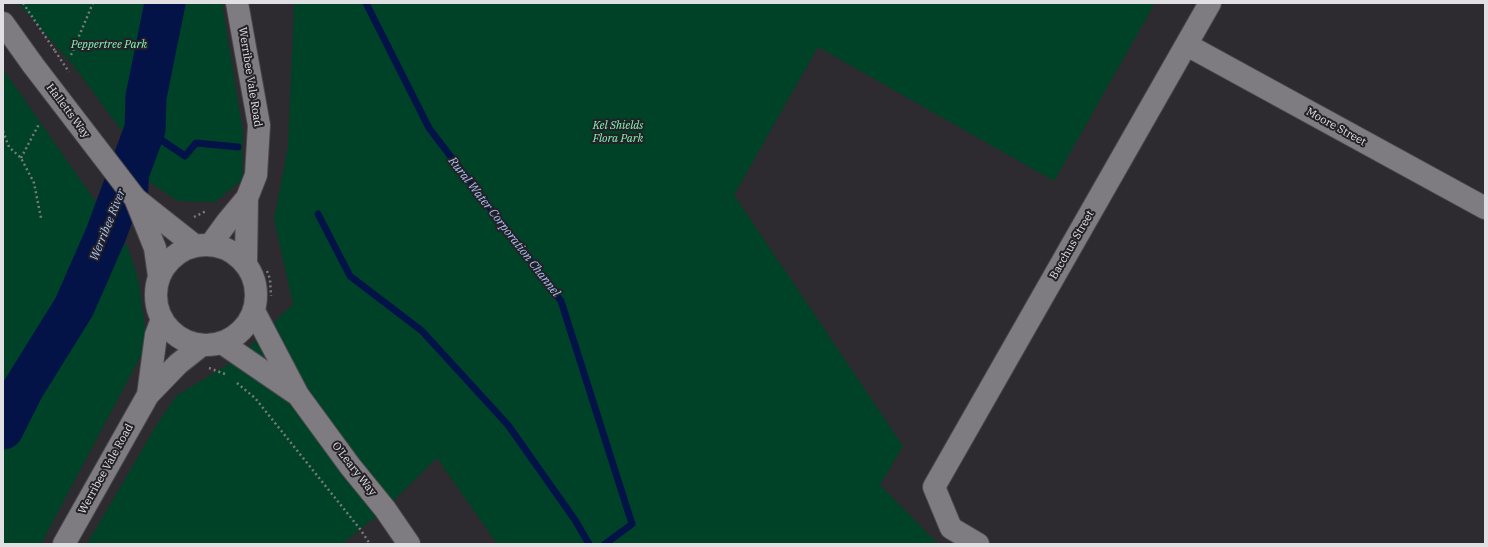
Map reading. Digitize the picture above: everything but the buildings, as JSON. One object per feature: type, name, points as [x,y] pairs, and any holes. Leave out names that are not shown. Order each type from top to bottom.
[{"type":"street","name":"Werribee Vale Road","points":[[202,245],[227,222],[247,198],[256,175],[259,125],[237,3]]},
{"type":"street","name":"Bacchus Street","points":[[978,544],[951,528],[934,487],[1210,3]]},
{"type":"street","name":"Halletts Way","points":[[3,23],[33,65],[135,198],[176,232],[202,245]]},
{"type":"street","name":"Moore Street","points":[[1187,45],[1485,208]]},
{"type":"street","name":"Halletts Way","points":[[135,198],[155,248],[159,276]]},
{"type":"street","name":"Werribee Vale Road","points":[[246,263],[247,198]]},
{"type":"street","points":[[202,245],[224,247],[236,254],[246,263],[253,274],[256,286],[257,299],[254,311],[247,325],[236,336],[212,344],[186,341],[172,332],[162,319],[156,305],[156,290],[159,276],[168,262],[180,252],[202,245]]},
{"type":"street","name":"O'Leary Way","points":[[254,311],[298,395],[350,466],[385,508],[409,544]]},
{"type":"street","name":"Werribee Vale Road","points":[[148,395],[156,335],[162,319]]},
{"type":"street","name":"Werribee Vale Road","points":[[64,544],[148,395],[178,364],[212,344]]},
{"type":"street","name":"O'Leary Way","points":[[212,344],[298,395]]},
{"type":"path","points":[[23,3],[55,51]]},
{"type":"path","points":[[71,55],[93,3]]},
{"type":"path","points":[[21,158],[39,124]]},
{"type":"path","points":[[3,131],[9,147],[21,158],[34,183],[41,218]]},
{"type":"path","points":[[176,232],[195,216],[208,210]]},
{"type":"path","points":[[178,364],[197,364],[227,375]]},
{"type":"path","points":[[233,379],[255,398],[360,529],[370,544]]},
{"type":"green space","name":"Peppertree Park","points":[[18,3],[159,3],[142,97],[139,154],[73,65]]},
{"type":"green space","points":[[171,3],[222,3],[243,132],[242,180],[215,202],[178,201],[148,181],[152,100]]},
{"type":"green space","name":"Kel Shields Flora Park","points":[[294,3],[1155,3],[1054,181],[818,47],[734,195],[903,446],[880,485],[938,544],[497,544],[437,458],[385,509],[342,544],[87,544],[156,426],[176,396],[237,359],[293,304],[274,219],[288,147]]},
{"type":"green space","points":[[3,69],[128,248],[139,282],[147,344],[41,544],[3,544]]},
{"type":"shaded area","points":[[159,3],[171,3],[152,100],[148,197],[138,194],[142,97]]},
{"type":"waterway","name":"Werribee River","points":[[3,429],[23,389],[74,307],[106,234],[145,129],[146,97],[165,3]]},
{"type":"waterway","name":"Rural Water Corporation Channel","points":[[366,3],[429,128],[561,301],[632,524],[605,544]]},
{"type":"waterway","points":[[145,129],[185,156],[196,143],[238,147]]},
{"type":"waterway","points":[[318,214],[350,276],[422,331],[508,425],[575,520],[589,544]]}]
